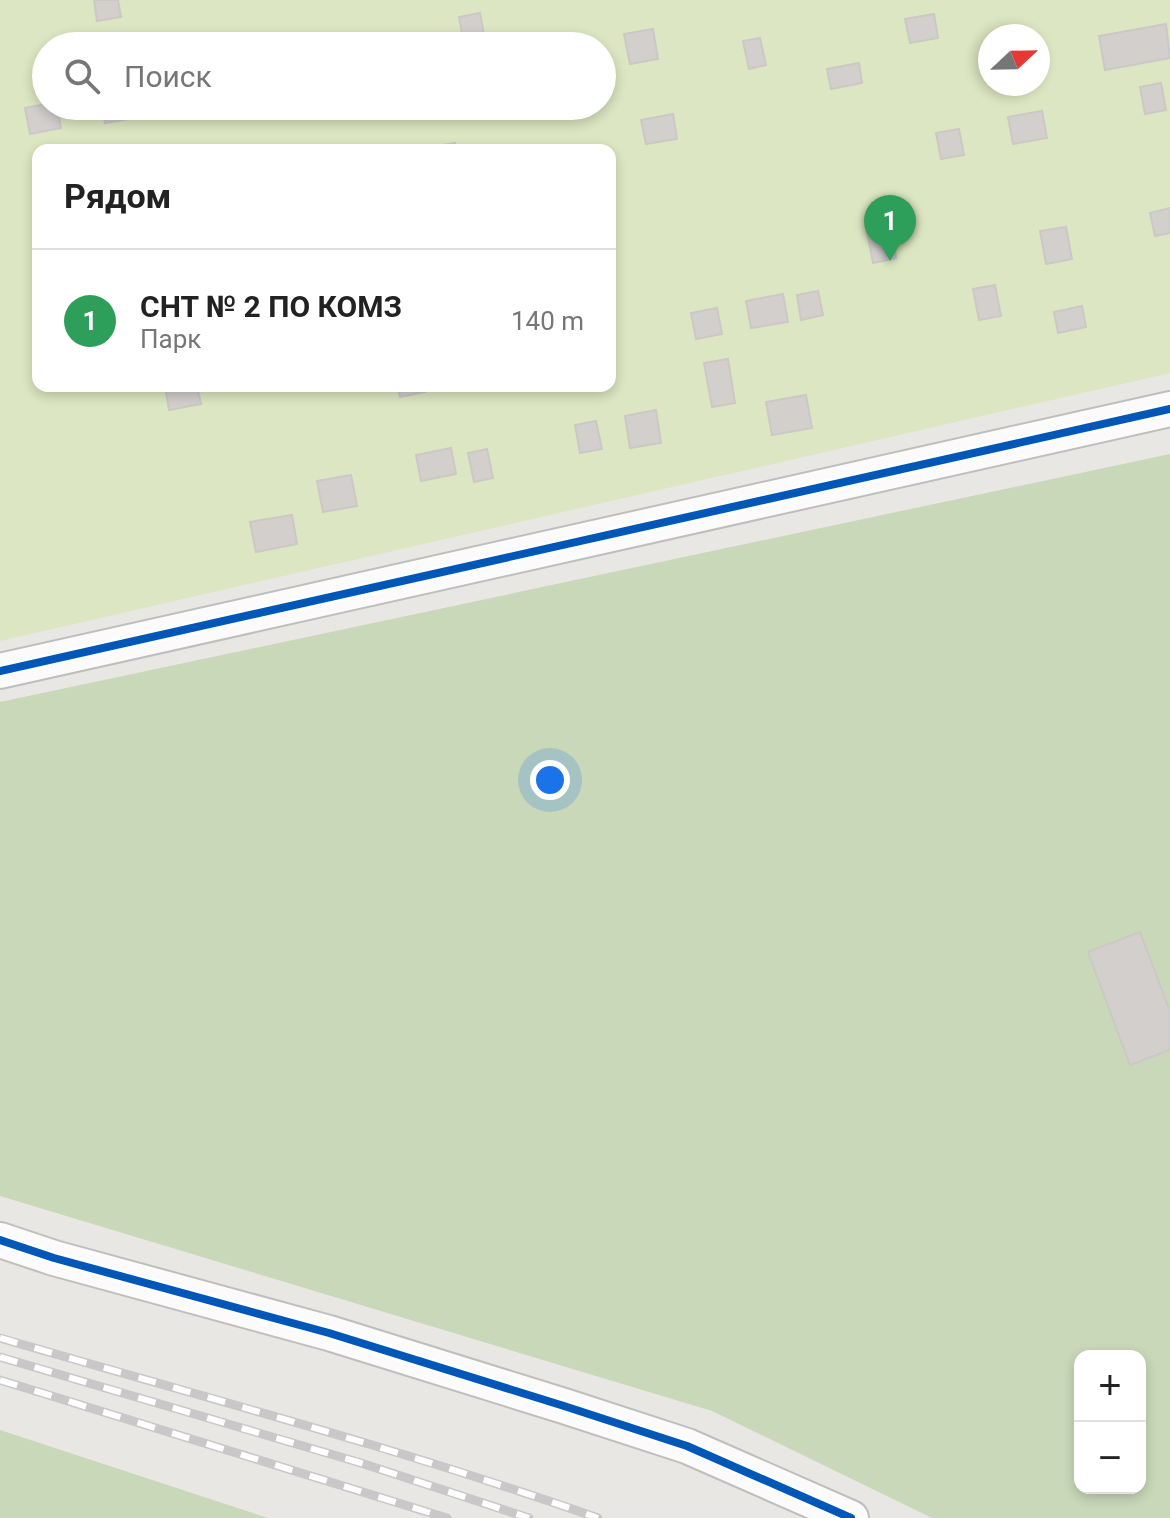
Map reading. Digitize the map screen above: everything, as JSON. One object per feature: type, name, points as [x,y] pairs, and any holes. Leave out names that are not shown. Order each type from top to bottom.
[{"type":"street","points":[[0,671],[1170,409]]},
{"type":"street","points":[[0,1240],[54,1258],[329,1333],[592,1414],[687,1446],[851,1518]]},
{"type":"green space","points":[[0,0],[1170,0],[1170,373],[0,641]]},
{"type":"green space","points":[[1170,454],[1170,1518],[932,1518],[712,1411],[0,1196],[0,702]]},
{"type":"green space","points":[[0,1430],[268,1518],[0,1518]]},
{"type":"building","points":[[94,0],[118,0],[121,17],[97,21]]},
{"type":"building","points":[[480,13],[484,32],[462,32],[459,17]]},
{"type":"building","points":[[934,14],[938,38],[910,43],[905,19]]},
{"type":"building","points":[[1166,24],[1170,58],[1105,70],[1099,36]]},
{"type":"building","points":[[653,29],[658,59],[630,64],[624,34]]},
{"type":"building","points":[[760,38],[766,65],[749,69],[743,41]]},
{"type":"building","points":[[859,63],[862,83],[831,89],[827,69]]},
{"type":"building","points":[[1161,83],[1166,110],[1145,114],[1140,87]]},
{"type":"building","points":[[32,107],[32,120],[60,120],[61,128],[30,134],[25,108]]},
{"type":"building","points":[[1042,111],[1047,138],[1013,144],[1008,117]]},
{"type":"building","points":[[673,114],[677,139],[646,144],[641,120]]},
{"type":"building","points":[[959,129],[964,155],[941,159],[936,133]]},
{"type":"building","points":[[1170,208],[1170,233],[1155,236],[1150,213]]},
{"type":"building","points":[[1066,227],[1072,259],[1046,264],[1040,231]]},
{"type":"building","points":[[891,228],[896,258],[873,263],[867,232]]},
{"type":"building","points":[[995,285],[1001,316],[979,320],[973,289]]},
{"type":"building","points":[[818,291],[823,315],[801,320],[797,295]]},
{"type":"building","points":[[783,294],[788,322],[751,328],[746,301]]},
{"type":"building","points":[[1082,306],[1086,327],[1058,333],[1054,312]]},
{"type":"building","points":[[717,308],[722,334],[696,339],[691,313]]},
{"type":"building","points":[[728,359],[735,403],[712,407],[704,363]]},
{"type":"building","points":[[166,392],[198,392],[201,404],[169,410]]},
{"type":"building","points":[[399,392],[425,392],[400,397]]},
{"type":"building","points":[[806,395],[812,428],[772,435],[766,402]]},
{"type":"building","points":[[656,410],[661,443],[630,448],[625,416]]},
{"type":"building","points":[[596,421],[602,449],[580,453],[575,425]]},
{"type":"building","points":[[451,448],[456,474],[421,481],[416,455]]},
{"type":"building","points":[[487,449],[493,478],[474,482],[468,453]]},
{"type":"building","points":[[351,475],[357,506],[323,512],[317,481]]},
{"type":"building","points":[[292,515],[297,544],[256,552],[250,522]]},
{"type":"building","points":[[1140,932],[1170,1011],[1170,1050],[1130,1065],[1088,952]]},
{"type":"railway","points":[[0,1338],[375,1446],[598,1518]]},
{"type":"railway","points":[[0,1357],[361,1463],[529,1518]]},
{"type":"railway","points":[[0,1380],[447,1518]]},
{"type":"cycle path","points":[[0,671],[1170,409]]},
{"type":"cycle path","points":[[0,1240],[54,1258],[329,1333],[687,1446],[851,1518]]},
{"type":"place","name":"СНТ № 2 ПО КОМЗ","points":[[890,261]]}]
